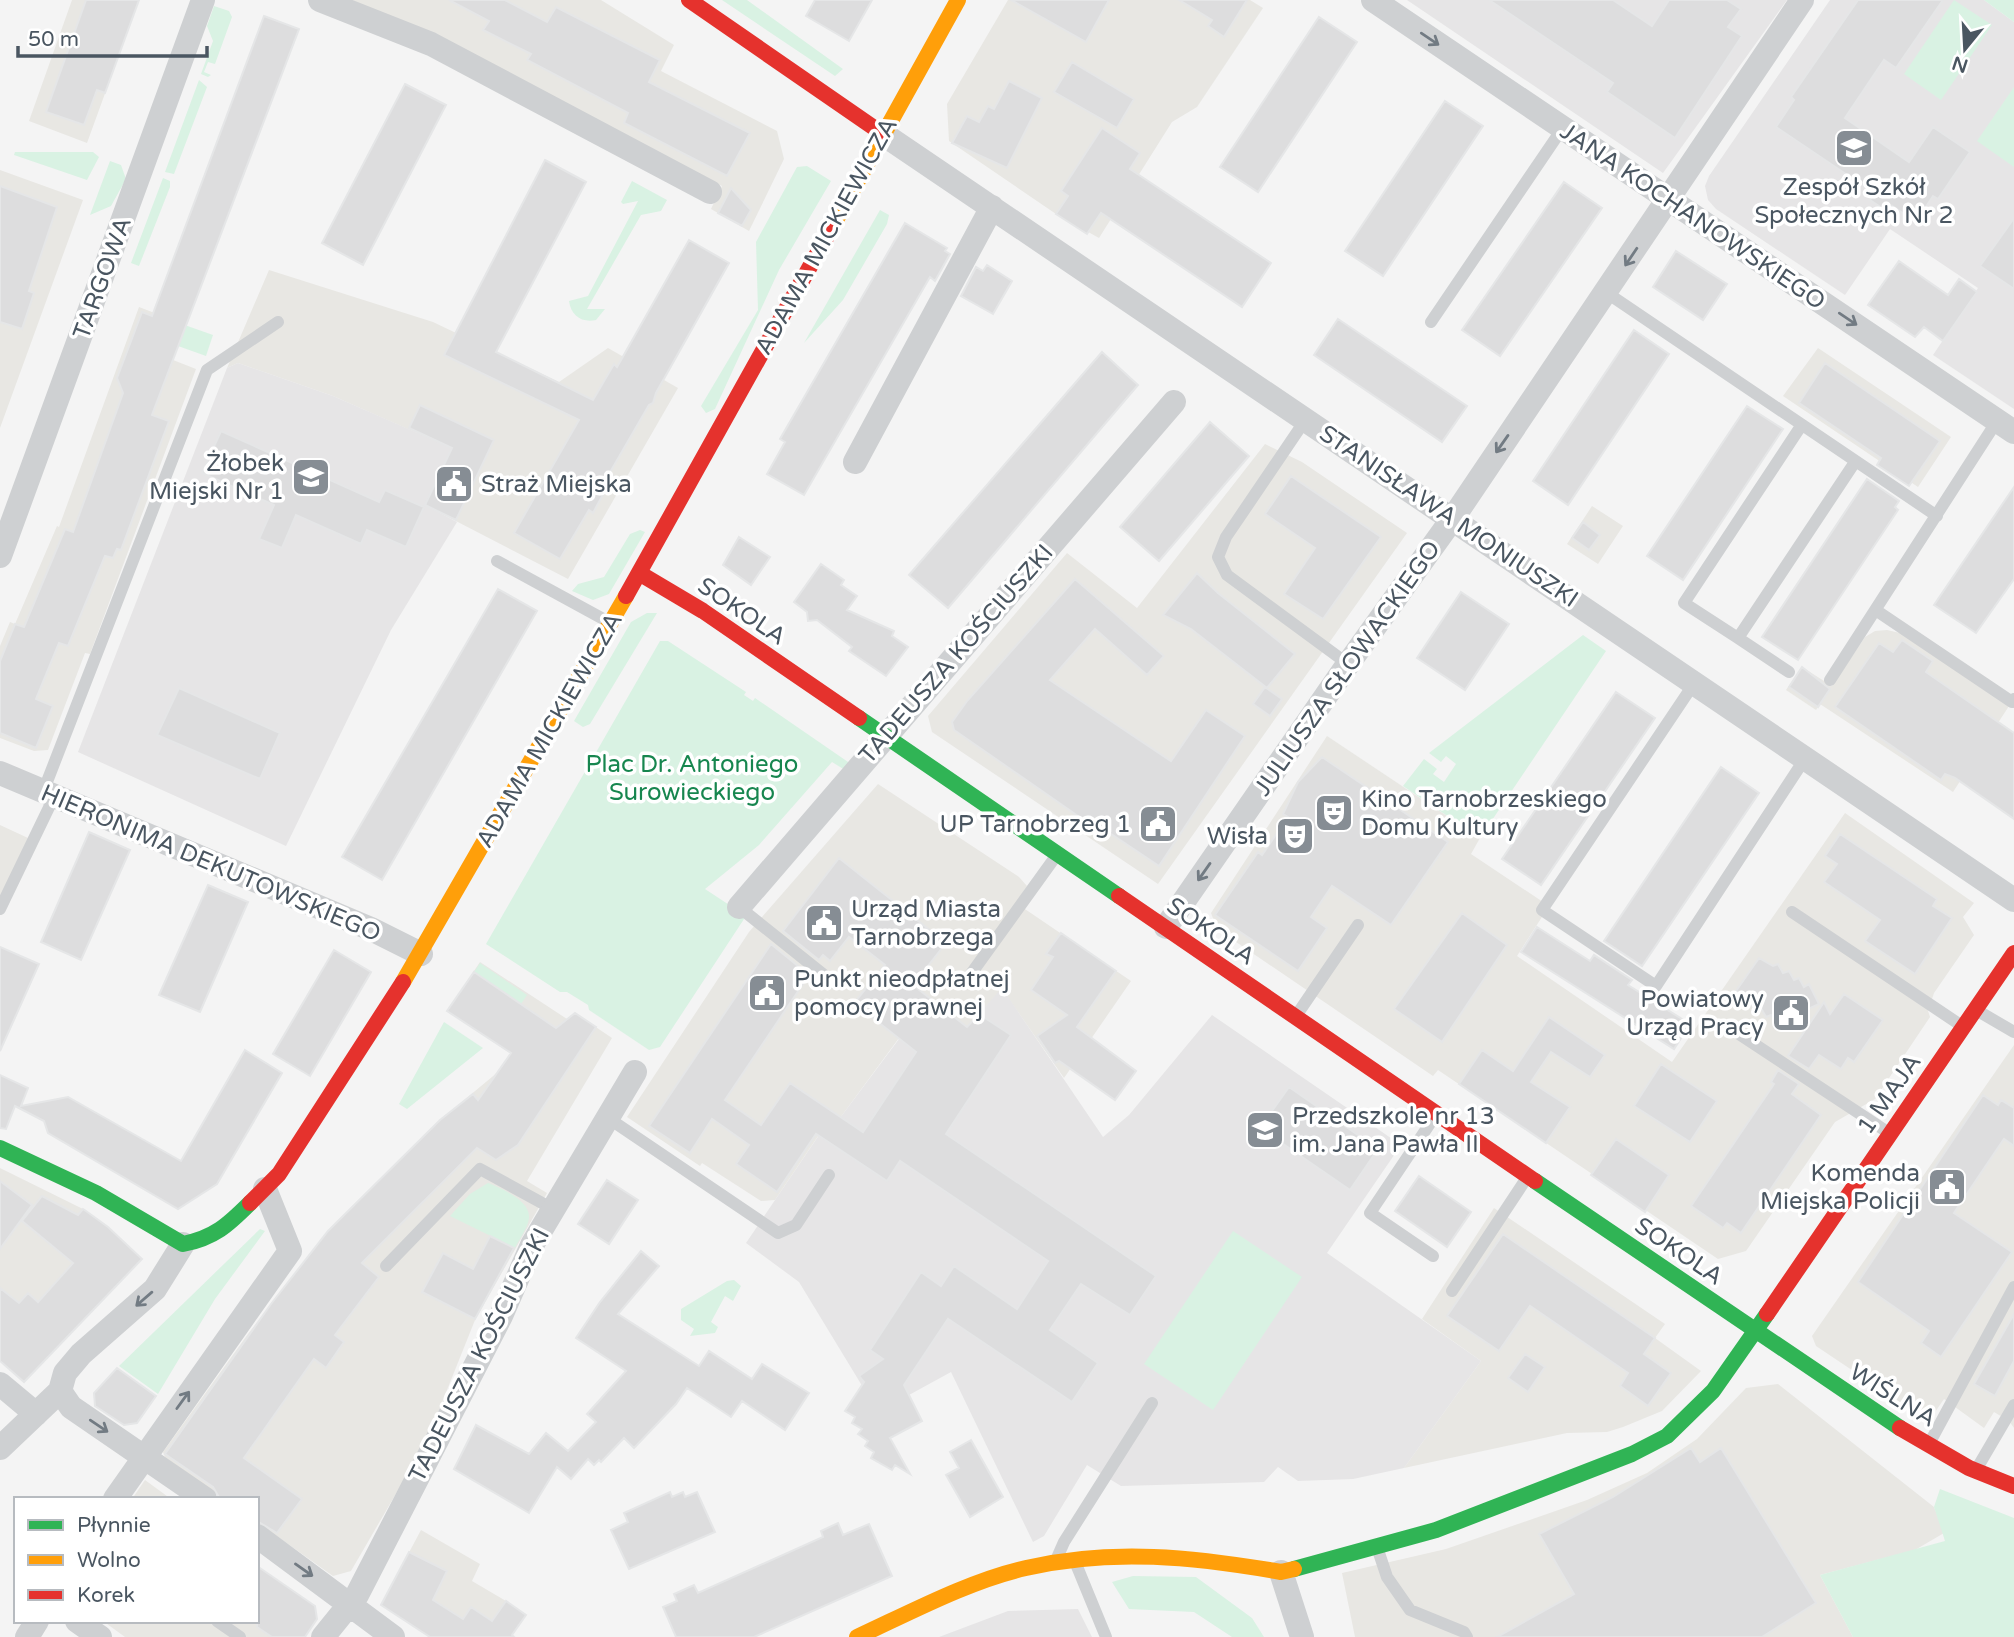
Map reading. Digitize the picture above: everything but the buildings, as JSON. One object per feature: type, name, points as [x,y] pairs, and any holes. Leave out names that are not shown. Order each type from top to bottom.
[{"type":"street","name":"TARGOWA","points":[[0,555],[204,0]]},
{"type":"street","points":[[320,0],[431,44],[710,192]]},
{"type":"street","points":[[690,0],[883,134]]},
{"type":"street","name":"ADAMA MICKIEWICZA","points":[[183,1244],[204,1240],[222,1231],[279,1174],[311,1130],[421,954],[639,573],[958,0]]},
{"type":"street","name":"JANA KOCHANOWSKIEGO","points":[[1373,0],[1562,130],[2006,426]]},
{"type":"street","name":"JULIUSZA SŁOWACKIEGO","points":[[1166,927],[1348,663],[1453,518],[1802,0]]},
{"type":"street","name":"STANISŁAWA MONIUSZKI","points":[[883,134],[2014,900]]},
{"type":"street","points":[[855,462],[992,207]]},
{"type":"street","name":"TADEUSZA KOŚCIUSZKI","points":[[738,907],[1174,402]]},
{"type":"street","name":"SOKOLA","points":[[639,573],[703,611],[1754,1330]]},
{"type":"street","name":"HIERONIMA DEKUTOWSKIEGO","points":[[0,773],[371,929],[421,954]]},
{"type":"street","name":"1 MAJA","points":[[1281,1572],[1448,1525],[1619,1459],[1667,1436],[1713,1391],[2014,953]]},
{"type":"street","name":"TADEUSZA KOŚCIUSZKI","points":[[323,1637],[349,1606],[501,1316],[532,1245],[635,1073]]},
{"type":"street","points":[[0,1147],[96,1193],[183,1244],[155,1289],[81,1354],[65,1373],[60,1391],[0,1448]]},
{"type":"street","points":[[116,1497],[290,1251],[265,1189]]},
{"type":"street","name":"WIŚLNA","points":[[1754,1330],[1872,1412],[1976,1470],[2014,1486]]},
{"type":"street","points":[[0,1384],[36,1414]]},
{"type":"street","points":[[60,1391],[71,1407],[202,1497]]},
{"type":"street","points":[[259,1537],[393,1637]]},
{"type":"street","points":[[858,1637],[879,1633],[940,1600],[1024,1568],[1107,1555],[1201,1559],[1281,1572],[1303,1637]]},
{"type":"street","points":[[80,1623],[100,1637]]},
{"type":"lane","points":[[1431,322],[1562,130]]},
{"type":"lane","points":[[1607,293],[1937,516]]},
{"type":"lane","points":[[0,909],[49,795],[207,370],[278,322]]},
{"type":"lane","points":[[1306,419],[1226,537],[1217,556],[1227,575],[1348,663]]},
{"type":"lane","points":[[1789,672],[1684,603],[1801,426]]},
{"type":"lane","points":[[1830,680],[1937,516],[2006,426]]},
{"type":"lane","points":[[1738,638],[1855,462]]},
{"type":"lane","points":[[497,561],[610,623]]},
{"type":"lane","points":[[1877,611],[2012,702],[2014,699]]},
{"type":"lane","points":[[1695,682],[1542,910],[1656,986],[1806,757]]},
{"type":"lane","points":[[968,978],[1058,854]]},
{"type":"lane","points":[[738,907],[834,983]]},
{"type":"lane","points":[[1792,912],[1963,1026]]},
{"type":"lane","points":[[1296,1017],[1358,925]]},
{"type":"lane","points":[[1976,1010],[2014,1032]]},
{"type":"lane","points":[[1739,1034],[1889,1133]]},
{"type":"lane","points":[[1433,1256],[1370,1213],[1437,1113]]},
{"type":"lane","points":[[608,1118],[778,1233],[796,1225],[829,1175]]},
{"type":"lane","points":[[386,1266],[480,1169],[553,1209]]},
{"type":"lane","points":[[1452,1291],[1529,1176]]},
{"type":"lane","points":[[1929,1445],[2014,1287]]},
{"type":"lane","points":[[1055,1563],[1064,1542],[1152,1403]]},
{"type":"lane","points":[[1976,1470],[2014,1405]]},
{"type":"lane","points":[[1377,1545],[1387,1577],[1410,1611],[1464,1632],[1467,1637]]},
{"type":"lane","points":[[1075,1560],[1106,1637]]},
{"type":"lane","points":[[220,1623],[240,1637]]},
{"type":"shaded area","points":[[72,0],[139,0],[87,143],[29,121]]},
{"type":"shaded area","points":[[352,0],[601,0],[674,45],[661,71],[777,131],[784,159],[749,231],[711,209],[722,186]]},
{"type":"shaded area","points":[[1008,0],[1250,0],[1263,8],[1197,107],[1172,122],[1099,238],[1056,214],[949,141],[947,104]]},
{"type":"shaded area","points":[[1407,0],[1787,0],[1663,173]]},
{"type":"shaded area","name":"Zespół Szkół Społecznych Nr 2","points":[[1830,0],[1984,0],[2014,22],[2014,409],[1933,355],[1978,288],[1890,229],[1845,295],[1716,209],[1708,200],[1705,186],[1709,176]]},
{"type":"shaded area","points":[[0,170],[83,200],[0,428]]},
{"type":"shaded area","points":[[269,270],[433,322],[559,382],[608,348],[678,388],[568,579],[425,505],[451,448],[333,396],[238,363],[227,368]]},
{"type":"shaded area","points":[[139,307],[178,322],[173,360],[196,369],[90,654],[85,653],[48,750],[34,751],[0,738],[0,646],[10,622],[15,624],[57,526],[59,527]]},
{"type":"shaded area","points":[[1818,348],[1951,437],[1918,487],[1783,396]]},
{"type":"shaded area","points":[[238,363],[333,396],[452,448],[425,505],[457,522],[391,630],[286,846],[78,752],[227,368]]},
{"type":"shaded area","points":[[1265,444],[1302,462],[1407,533],[1158,884],[932,732],[928,716],[1067,553],[1137,608]]},
{"type":"shaded area","points":[[1592,506],[1623,526],[1598,564],[1567,544]]},
{"type":"shaded area","points":[[1875,631],[1900,633],[2009,706],[1953,792],[1820,704],[1816,710],[1786,690],[1802,667],[1832,686],[1865,637]]},
{"type":"shaded area","points":[[1327,736],[1480,838],[1471,854],[1549,906],[1517,956],[1672,1062],[1845,813],[1974,903],[1963,917],[1974,935],[1934,993],[1928,1011],[1930,1017],[1875,1099],[1835,1122],[1746,1251],[1718,1259],[1438,1070],[1433,1076],[1217,929],[1211,913]]},
{"type":"shaded area","points":[[878,784],[1019,877],[1027,886],[1016,903],[1131,981],[1064,1078],[1002,989],[967,1027],[913,985],[899,1038],[840,1118],[833,1114],[775,1200],[761,1201],[702,1163],[700,1166],[627,1117],[749,932]]},
{"type":"shaded area","points":[[0,825],[28,838],[0,898]]},
{"type":"shaded area","points":[[480,962],[567,1019],[575,1013],[612,1038],[527,1181],[547,1193],[475,1320],[439,1410],[412,1466],[351,1571],[333,1576],[259,1523],[259,1497],[221,1497],[165,1457],[163,1452],[248,1334],[326,1234],[439,1121],[516,1057],[447,1011]]},
{"type":"shaded area","points":[[885,965],[967,1027],[1002,988],[1103,1137],[1129,1115],[1212,1015],[1401,1145],[1327,1253],[1481,1361],[1404,1468],[1353,1479],[1298,1481],[1278,1467],[1264,1482],[1121,1486],[1087,1465],[1044,1536],[1033,1542],[951,1372],[878,1412],[799,1282],[746,1243],[834,1113],[840,1118],[899,1039],[854,1003]]},
{"type":"shaded area","points":[[2014,1045],[2014,1428],[2009,1421],[1994,1412],[1984,1428],[1944,1399],[1933,1415],[1919,1415],[1816,1346],[1812,1336]]},
{"type":"shaded area","points":[[0,1168],[83,1209],[108,1227],[142,1259],[24,1382],[0,1361]]},
{"type":"shaded area","points":[[1494,1208],[1665,1324],[1655,1338],[1701,1371],[1662,1411],[1623,1427],[1607,1432],[1567,1433],[1404,1468],[1481,1361],[1422,1319]]},
{"type":"shaded area","points":[[1778,1384],[1934,1507],[1944,1533],[1915,1550],[1820,1575],[1853,1637],[1355,1637],[1342,1573],[1446,1549],[1587,1500],[1647,1473],[1697,1439],[1746,1388]]},
{"type":"shaded area","points":[[145,1480],[168,1497],[133,1497]]},
{"type":"shaded area","points":[[421,1530],[480,1564],[472,1581],[506,1601],[510,1637],[430,1637],[381,1605]]},
{"type":"shaded area","points":[[259,1567],[315,1606],[317,1619],[305,1637],[125,1637],[106,1623],[259,1623]]},
{"type":"shaded area","points":[[1078,1609],[1092,1637],[939,1637],[1008,1611]]},
{"type":"green space","points":[[722,0],[747,0],[843,69],[835,76]]},
{"type":"green space","points":[[1954,0],[1992,25],[1941,100],[1904,74]]},
{"type":"green space","points":[[1984,0],[2014,0],[2014,22]]},
{"type":"green space","points":[[214,6],[229,11],[232,17],[215,64],[208,62],[204,72],[211,75],[208,77],[201,74],[213,41],[207,26]]},
{"type":"green space","points":[[199,80],[207,87],[174,174],[165,172]]},
{"type":"green space","points":[[2014,87],[2014,167],[1977,141]]},
{"type":"green space","points":[[15,152],[93,152],[99,157],[87,180],[14,155]]},
{"type":"green space","points":[[110,161],[121,165],[126,179],[111,206],[90,215]]},
{"type":"green space","points":[[807,166],[831,181],[779,270],[715,409],[706,413],[701,406],[758,310],[756,242],[797,167]]},
{"type":"green space","points":[[163,178],[170,181],[170,187],[139,266],[131,263]]},
{"type":"green space","points":[[632,181],[667,200],[661,211],[641,215],[587,309],[605,309],[596,320],[582,319],[572,311],[569,301],[588,296],[638,201],[623,204],[621,202]]},
{"type":"green space","points":[[880,210],[889,215],[887,224],[843,300],[804,343]]},
{"type":"green space","points":[[179,323],[213,335],[206,356],[178,346]]},
{"type":"green space","points":[[640,530],[645,532],[609,594],[593,600],[572,591],[578,584],[604,577],[630,534]]},
{"type":"green space","points":[[647,613],[657,613],[590,724],[583,727],[574,721],[631,622]]},
{"type":"green space","points":[[1583,635],[1606,651],[1480,838],[1403,786],[1424,759],[1437,769],[1433,774],[1444,782],[1456,764],[1446,756],[1441,762],[1429,753]]},
{"type":"green space","name":"Plac Dr. Antoniego Surowieckiego","points":[[660,641],[668,641],[746,692],[744,695],[753,701],[755,698],[851,764],[845,770],[832,762],[759,845],[705,889],[746,916],[660,1047],[649,1050],[589,1010],[588,1005],[567,992],[560,992],[486,944]]},
{"type":"green space","points":[[480,963],[527,995],[521,1004],[474,972]]},
{"type":"green space","points":[[444,1022],[483,1048],[407,1109],[399,1104]]},
{"type":"green space","points":[[488,1183],[514,1196],[528,1212],[527,1226],[515,1248],[450,1216],[470,1194]]},
{"type":"green space","points":[[260,1229],[265,1231],[215,1299],[158,1394],[119,1366]]},
{"type":"green space","points":[[1233,1231],[1302,1277],[1213,1410],[1144,1364]]},
{"type":"green space","points":[[734,1280],[741,1286],[733,1301],[725,1296],[711,1322],[718,1327],[715,1333],[690,1336],[694,1329],[681,1320],[681,1309],[727,1281]]},
{"type":"green space","points":[[1940,1489],[2014,1518],[2014,1637],[1853,1637],[1820,1575],[1945,1541],[1934,1507]]},
{"type":"green space","points":[[1133,1576],[1196,1577],[1252,1618],[1264,1637],[1232,1637],[1194,1612],[1129,1609],[1112,1582]]},
{"type":"traffic: fast","points":[[859,718],[1119,896]]},
{"type":"traffic: fast","points":[[0,1148],[96,1193],[183,1244],[220,1230],[250,1203]]},
{"type":"traffic: fast","points":[[1535,1181],[1900,1428]]},
{"type":"traffic: fast","points":[[1294,1569],[1436,1530],[1632,1454],[1667,1436],[1713,1391],[1767,1314]]},
{"type":"traffic: slow","points":[[831,229],[958,0]]},
{"type":"traffic: slow","points":[[403,982],[626,596]]},
{"type":"traffic: slow","points":[[857,1637],[984,1580],[1058,1562],[1090,1558],[1154,1557],[1217,1562],[1281,1572],[1294,1569]]},
{"type":"traffic: jam","points":[[689,0],[883,134]]},
{"type":"traffic: jam","points":[[626,596],[831,229]]},
{"type":"traffic: jam","points":[[639,573],[703,611],[859,718]]},
{"type":"traffic: jam","points":[[1119,896],[1535,1181]]},
{"type":"traffic: jam","points":[[1767,1314],[2014,953]]},
{"type":"traffic: jam","points":[[250,1203],[279,1174],[403,982]]},
{"type":"traffic: jam","points":[[1900,1428],[1969,1468],[2014,1486]]},
{"type":"place","name":"Zespół Szkół Społecznych Nr 2","points":[[1854,148]]},
{"type":"place","name":"Żłobek Miejski Nr 1","points":[[311,477]]},
{"type":"place","name":"Straż Miejska","points":[[454,484]]},
{"type":"place","name":"Kino Tarnobrzeskiego Domu Kultury","points":[[1334,813]]},
{"type":"place","name":"UP Tarnobrzeg 1","points":[[1158,824]]},
{"type":"place","name":"Wisła","points":[[1295,836]]},
{"type":"place","name":"Urząd Miasta Tarnobrzega","points":[[824,923]]},
{"type":"place","name":"Punkt nieodpłatnej pomocy prawnej","points":[[767,993]]},
{"type":"place","name":"Powiatowy Urząd Pracy","points":[[1791,1013]]},
{"type":"place","name":"Przedszkole nr 13 im. Jana Pawła II","points":[[1265,1130]]},
{"type":"place","name":"Komenda Miejska Policji","points":[[1947,1187]]}]
